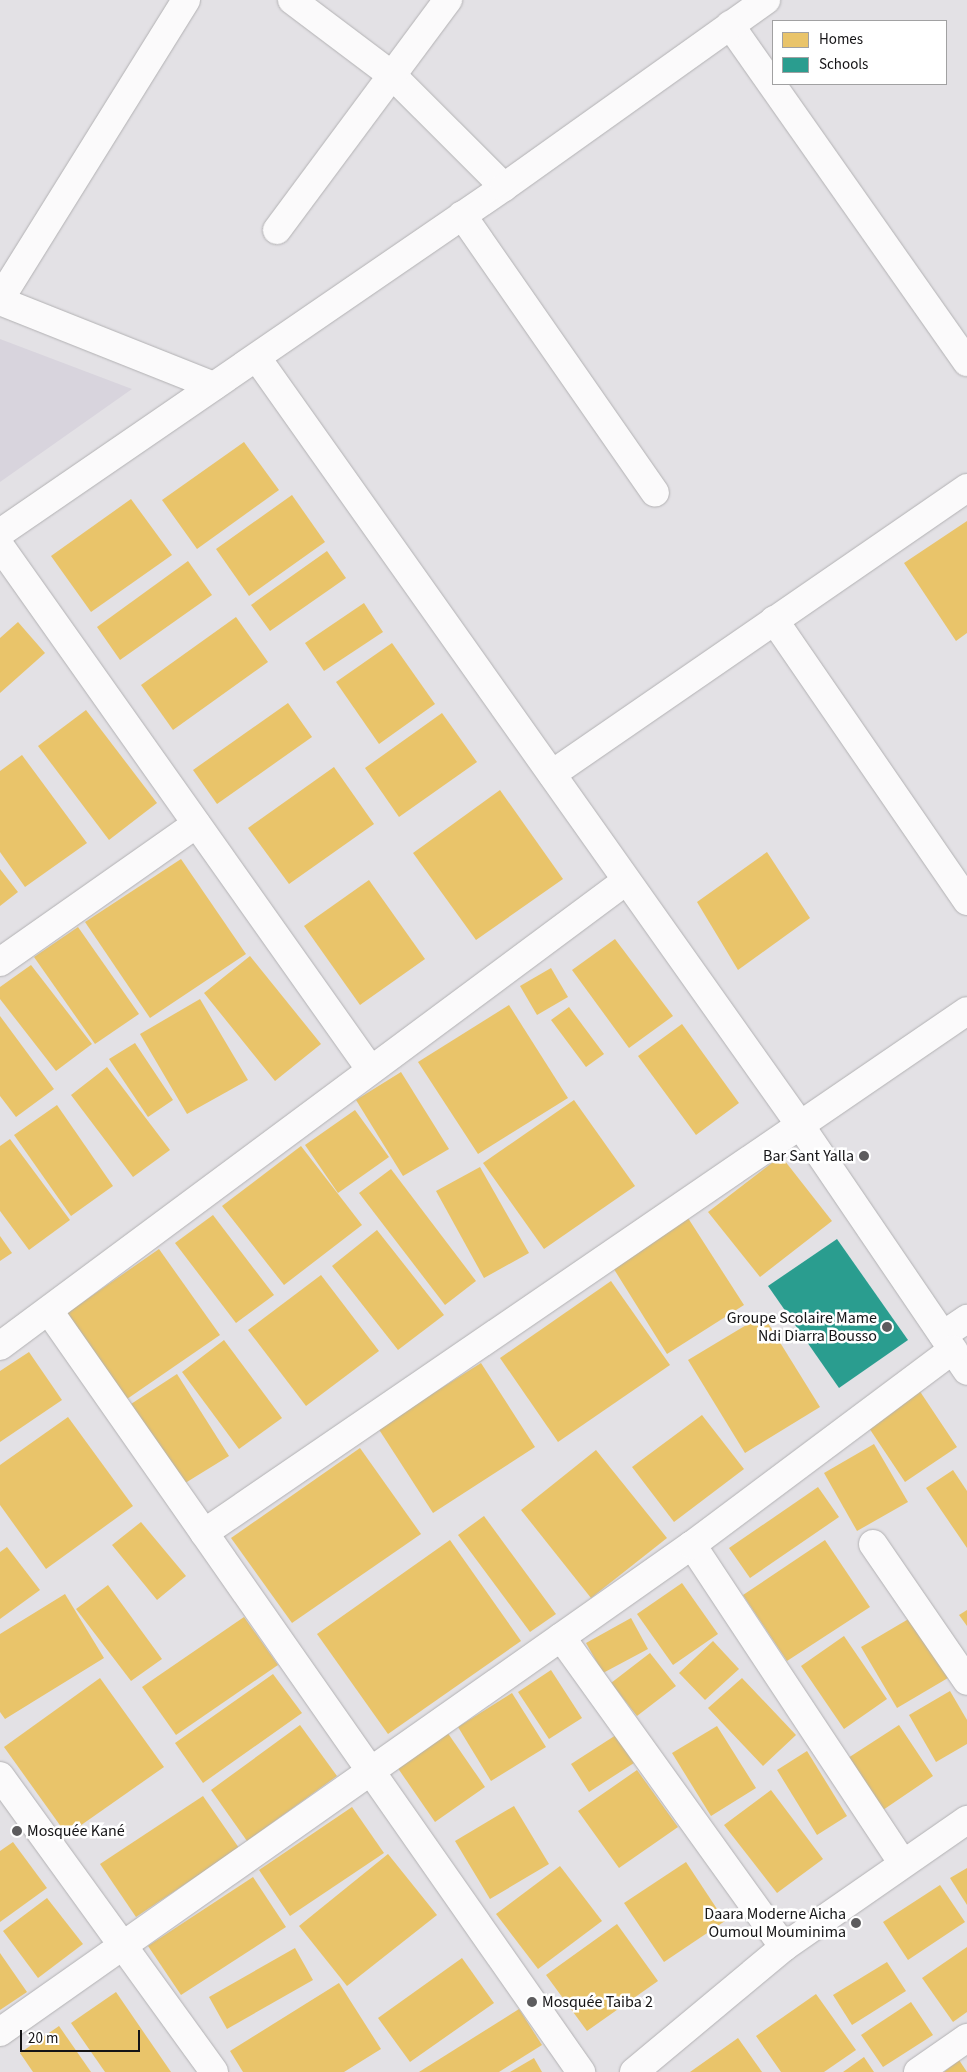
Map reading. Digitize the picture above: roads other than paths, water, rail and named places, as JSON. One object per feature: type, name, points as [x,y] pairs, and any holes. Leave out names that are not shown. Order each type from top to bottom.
[{"type":"street","points":[[186,0],[0,300],[214,386]]},
{"type":"street","points":[[292,0],[394,76],[504,187]]},
{"type":"street","points":[[277,230],[394,76],[448,0]]},
{"type":"street","points":[[0,533],[504,187],[730,25],[757,2]]},
{"type":"street","points":[[730,25],[772,85]]},
{"type":"street","points":[[772,85],[967,362]]},
{"type":"street","points":[[462,215],[656,493]]},
{"type":"street","points":[[257,358],[800,1125],[954,1352]]},
{"type":"street","points":[[552,774],[967,488]]},
{"type":"street","points":[[0,546],[370,1069]]},
{"type":"street","points":[[774,620],[967,901]]},
{"type":"street","points":[[0,962],[196,824]]},
{"type":"street","points":[[0,1346],[370,1069],[626,881]]},
{"type":"street","points":[[204,1533],[967,1011]]},
{"type":"street","points":[[49,1311],[581,2072]]},
{"type":"street","points":[[0,2032],[692,1545],[954,1352],[967,1319]]},
{"type":"street","points":[[873,1544],[967,1681]]},
{"type":"street","points":[[692,1545],[903,1864]]},
{"type":"street","points":[[561,1637],[784,1947]]},
{"type":"street","points":[[0,1776],[214,2072]]},
{"type":"street","points":[[634,2072],[784,1947],[967,1820]]},
{"type":"street","points":[[918,2072],[967,2038]]},
{"type":"place","name":"Bar Sant Yalla","points":[[864,1156]]},
{"type":"place","name":"Groupe Scolaire Mame Ndi Diarra Bousso","points":[[887,1327]]},
{"type":"place","name":"Mosquée Kané","points":[[17,1831]]},
{"type":"place","name":"Daara Moderne Aicha Oumoul Mouminima","points":[[856,1923]]},
{"type":"place","name":"Mosquée Taiba 2","points":[[532,2002]]}]
